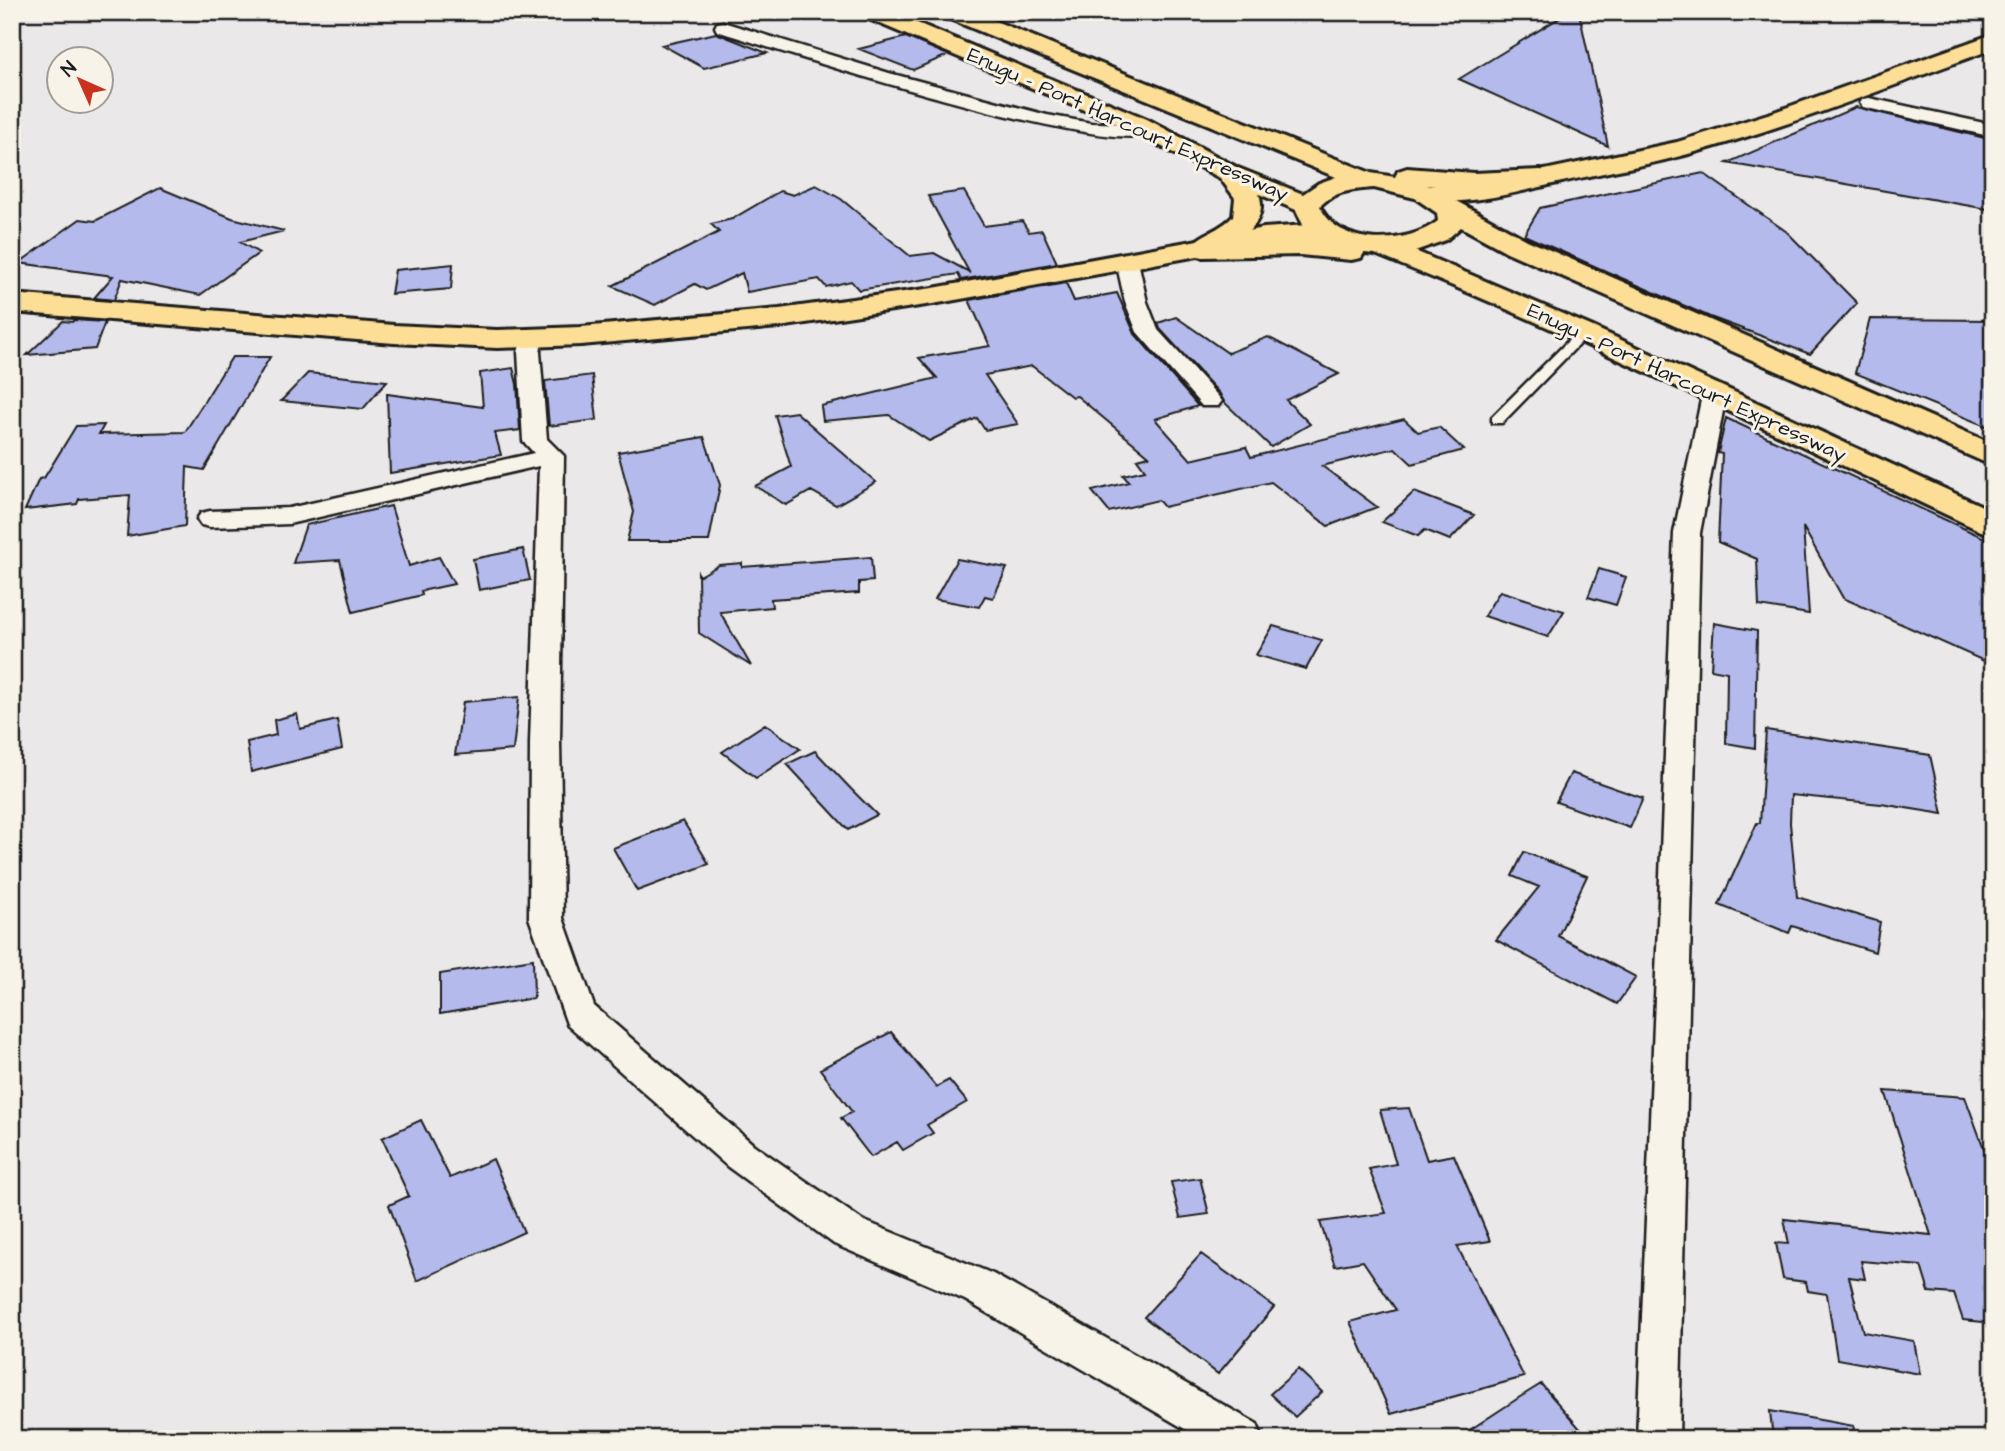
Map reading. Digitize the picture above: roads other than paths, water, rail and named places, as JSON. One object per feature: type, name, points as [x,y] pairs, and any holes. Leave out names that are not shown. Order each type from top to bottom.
[{"type":"main road","name":"Enugu - Port Harcourt Expressway","points":[[872,12],[972,52],[1149,130],[1308,211],[1318,228],[1335,237]]},
{"type":"main road","name":"Enugu - Port Harcourt Expressway","points":[[953,12],[1287,149],[1373,181]]},
{"type":"main road","points":[[1451,211],[1481,200],[1732,134],[1993,41]]},
{"type":"main road","points":[[1424,192],[1467,192],[1622,175],[1723,152],[1869,103],[1993,57]]},
{"type":"main road","points":[[1287,149],[1344,165],[1407,176],[1540,184]]},
{"type":"main road","points":[[1199,249],[1222,240],[1244,223],[1249,212],[1247,192],[1229,173]]},
{"type":"main road","points":[[1264,236],[1308,211],[1315,195],[1329,187],[1373,181],[1401,184],[1440,200],[1451,211],[1534,254],[1993,456]]},
{"type":"main road","points":[[1534,254],[1516,240],[1508,229],[1507,219],[1512,204],[1540,184]]},
{"type":"main road","points":[[12,303],[394,334],[532,338],[666,330],[779,318],[933,296],[1264,236],[1307,233],[1379,246],[1405,246],[1443,234],[1451,223],[1451,211]]},
{"type":"main road","name":"Enugu - Port Harcourt Expressway","points":[[1379,246],[1583,333],[1993,524]]},
{"type":"main road","points":[[1199,249],[1300,247],[1372,254],[1407,262],[1482,288]]},
{"type":"street","points":[[723,27],[883,77],[1046,120],[1091,129],[1149,130]]},
{"type":"street","points":[[1869,103],[1993,131]]},
{"type":"street","points":[[1127,261],[1136,302],[1148,332],[1210,401]]},
{"type":"street","points":[[532,338],[529,352],[535,441],[552,456],[545,741],[546,918],[579,1014],[741,1156],[848,1232],[979,1287],[1242,1439]]},
{"type":"street","points":[[1658,1439],[1687,533],[1714,394]]},
{"type":"street","points":[[210,519],[289,516],[552,456]]},
{"type":"lane","points":[[1497,420],[1583,333]]}]
